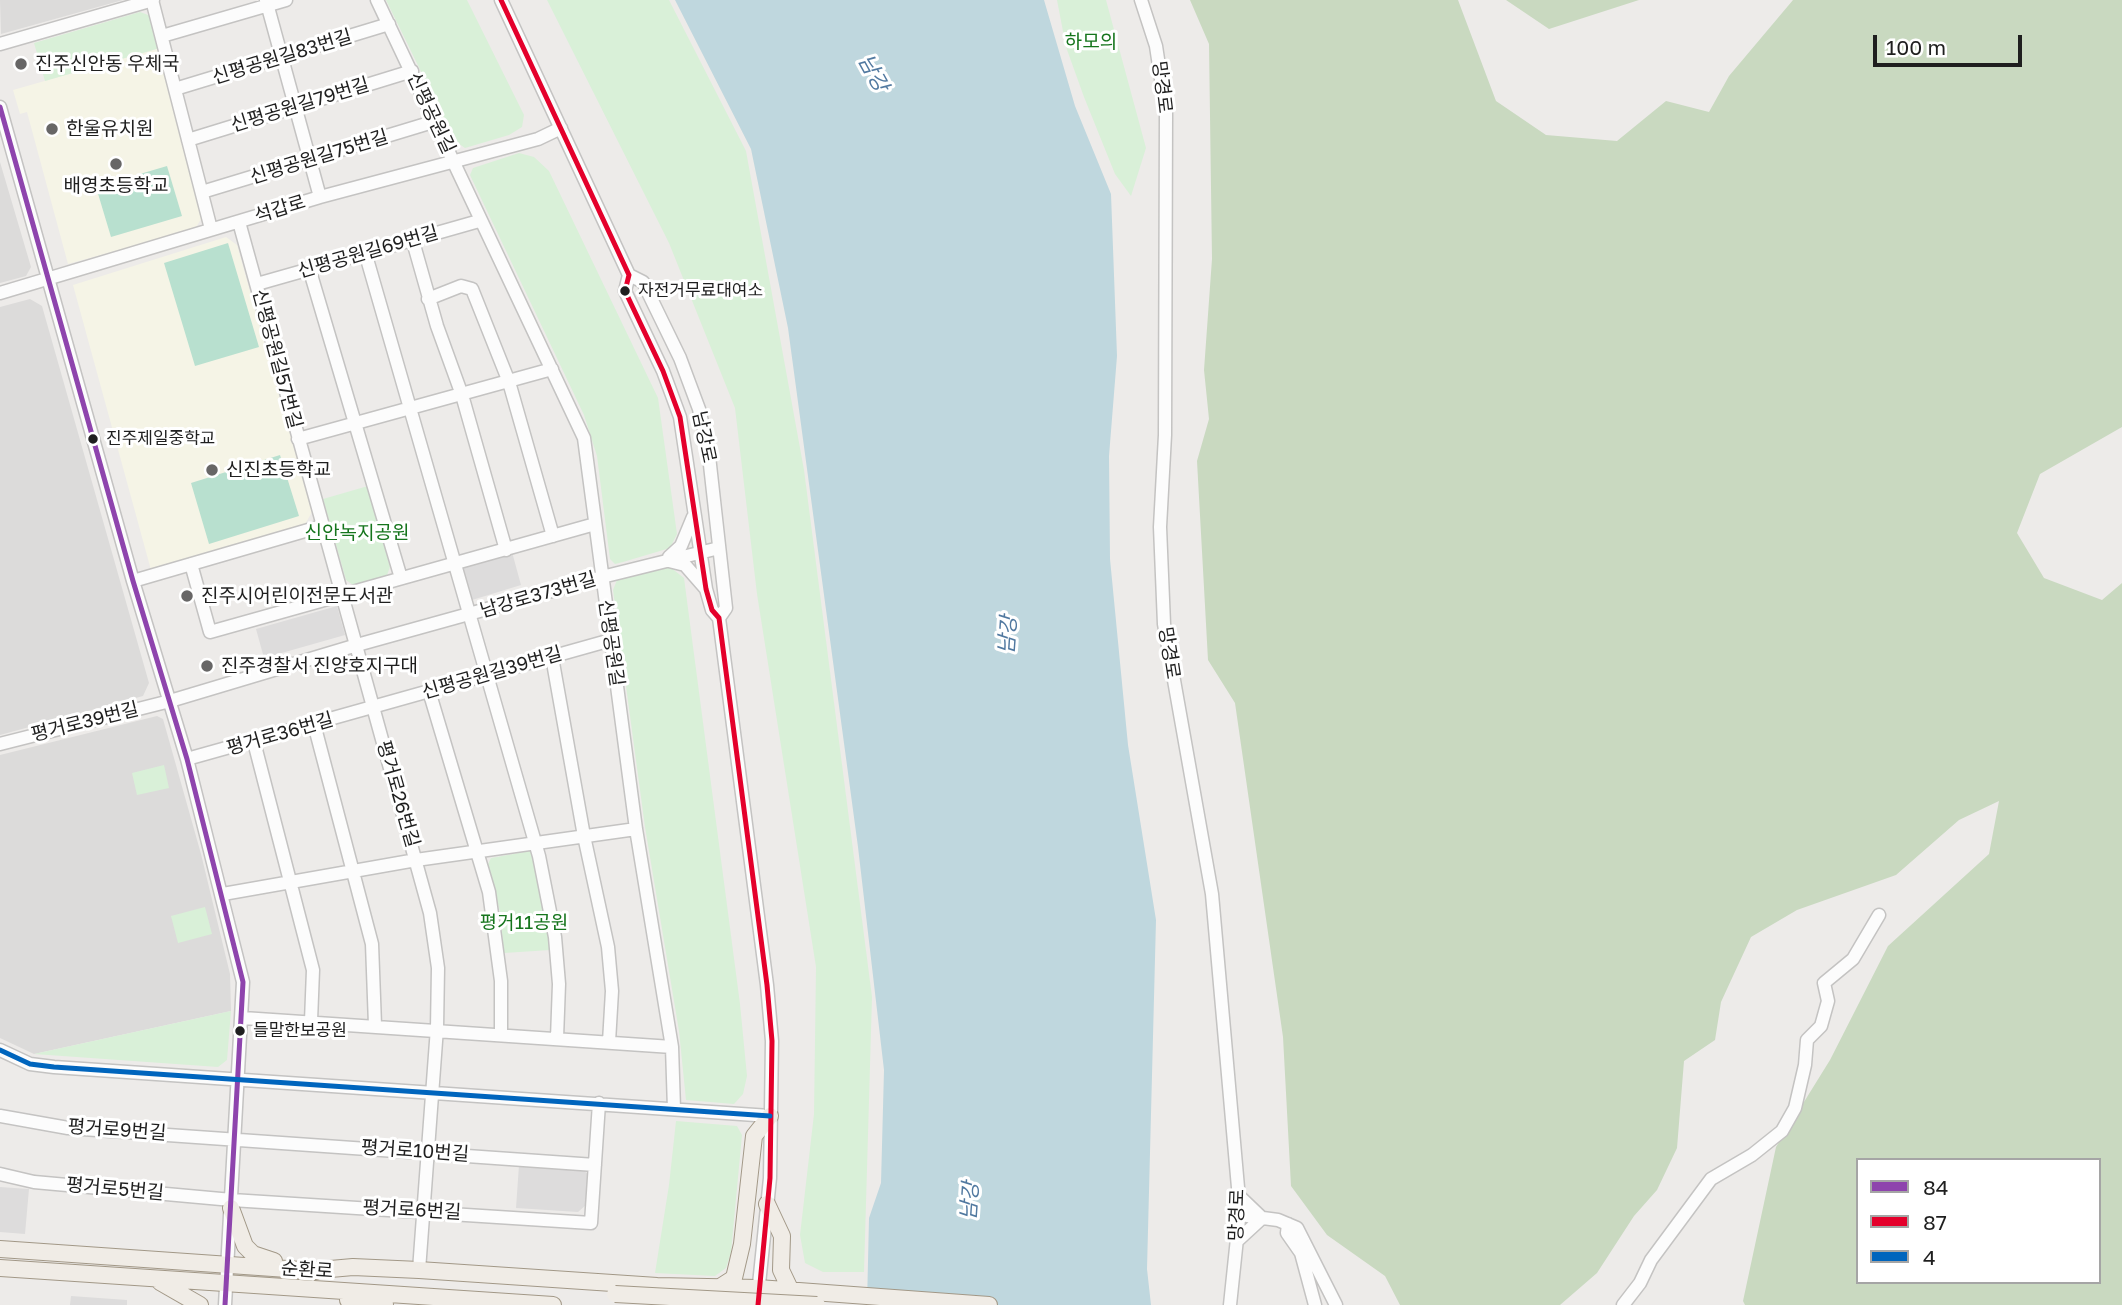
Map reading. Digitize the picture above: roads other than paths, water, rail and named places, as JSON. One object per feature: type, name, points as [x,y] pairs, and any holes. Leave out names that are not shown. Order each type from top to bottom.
[{"type":"main road","points":[[720,1287],[734,1278],[742,1244],[754,1136],[770,1116]]},
{"type":"main road","points":[[231,1204],[242,1240],[253,1254],[302,1270],[353,1267],[419,1270],[758,1288],[989,1305]]},
{"type":"main road","points":[[767,1204],[782,1236],[781,1270],[791,1291]]},
{"type":"main road","name":"순환로","points":[[0,1250],[227,1264],[615,1294],[817,1305]]},
{"type":"main road","name":"순환로","points":[[0,1268],[553,1305]]},
{"type":"main road","points":[[155,1279],[200,1305]]},
{"type":"main road","points":[[302,1290],[360,1303],[385,1305]]},
{"type":"street","points":[[0,44],[153,0],[211,229]]},
{"type":"street","points":[[162,37],[267,3],[286,0]]},
{"type":"street","name":"신평공원길","points":[[377,0],[584,438],[636,829],[672,1047],[674,1109]]},
{"type":"street","name":"남강로","points":[[501,0],[629,275],[625,292],[663,371],[680,417],[706,589],[712,610],[719,618],[768,985],[772,1041],[770,1116],[767,1204],[758,1305]]},
{"type":"street","name":"망경로","points":[[1141,0],[1156,46],[1167,112],[1165,435],[1160,527],[1164,624],[1213,894],[1240,1215],[1230,1305]]},
{"type":"street","points":[[267,3],[320,197]]},
{"type":"street","name":"신평공원길83번길","points":[[175,89],[389,24]]},
{"type":"street","name":"신평공원길79번길","points":[[188,139],[412,71]]},
{"type":"street","points":[[0,107],[133,581],[187,760],[223,894],[243,982],[225,1305]]},
{"type":"street","name":"신평공원길75번길","points":[[202,192],[436,121]]},
{"type":"street","name":"석갑로","points":[[0,293],[320,197],[538,139],[561,128]]},
{"type":"street","name":"신평공원길69번길","points":[[257,284],[479,220]]},
{"type":"street","name":"신평공원길57번길","points":[[239,222],[298,439],[552,369]]},
{"type":"street","points":[[412,238],[428,299],[462,395],[506,550]]},
{"type":"street","points":[[365,252],[537,844],[555,937],[559,984],[557,1038]]},
{"type":"street","points":[[309,268],[401,578]]},
{"type":"street","name":"남강로","points":[[629,275],[643,282],[680,358],[699,409],[708,447],[726,608],[719,618]]},
{"type":"street","points":[[428,299],[461,286],[472,289],[509,382],[553,536]]},
{"type":"street","name":"평거로26번길","points":[[223,894],[416,860],[298,439]]},
{"type":"street","points":[[666,560],[681,546],[694,514]]},
{"type":"street","points":[[191,564],[210,632],[595,524]]},
{"type":"street","points":[[133,581],[323,526]]},
{"type":"street","name":"남강로373번길","points":[[170,701],[602,576],[719,548]]},
{"type":"street","points":[[666,560],[685,565],[706,589]]},
{"type":"street","name":"신평공원길39번길","points":[[373,706],[611,640]]},
{"type":"street","points":[[552,657],[584,836],[608,947],[612,991],[609,1042]]},
{"type":"street","points":[[429,691],[478,853],[497,936],[501,1033]]},
{"type":"street","name":"평거로39번길","points":[[0,744],[170,701]]},
{"type":"street","name":"평거로36번길","points":[[187,760],[373,706]]},
{"type":"street","points":[[314,724],[372,944],[375,1025]]},
{"type":"street","points":[[254,742],[313,970],[311,1021]]},
{"type":"street","points":[[419,1270],[437,1028],[438,968],[430,913],[416,860],[636,829]]},
{"type":"street","points":[[1623,1305],[1640,1283],[1651,1260],[1711,1179],[1752,1155],[1782,1131],[1795,1108],[1805,1065],[1807,1040],[1821,1026],[1828,1001],[1824,983],[1853,959],[1879,915]]},
{"type":"street","points":[[243,1018],[437,1028],[672,1047]]},
{"type":"street","points":[[0,1050],[30,1064],[54,1067],[770,1116]]},
{"type":"street","points":[[595,1165],[599,1103]]},
{"type":"street","name":"평거로9번길","points":[[0,1116],[68,1128],[235,1139]]},
{"type":"street","name":"평거로10번길","points":[[235,1139],[595,1165]]},
{"type":"street","name":"평거로6번길","points":[[231,1204],[423,1211],[591,1223],[595,1165]]},
{"type":"street","name":"평거로5번길","points":[[0,1174],[34,1182],[231,1204]]},
{"type":"street","points":[[1239,1196],[1262,1218]]},
{"type":"street","points":[[1240,1215],[1297,1228],[1336,1305]]},
{"type":"street","points":[[1237,1241],[1262,1218]]},
{"type":"street","points":[[1288,1224],[1287,1233],[1301,1253],[1315,1305]]},
{"type":"water","name":"남강","points":[[675,0],[1044,0],[1075,106],[1111,194],[1117,356],[1109,456],[1110,559],[1128,745],[1156,920],[1147,1269],[1151,1305],[867,1305],[869,1218],[881,1183],[884,1070],[858,847],[788,328],[751,149]]},
{"type":"place","name":"진주신안동 우체국","points":[[21,64]]},
{"type":"place","name":"한울유치원","points":[[52,129]]},
{"type":"place","name":"배영초등학교","points":[[116,164]]},
{"type":"place","name":"자전거무료대여소","points":[[625,291]]},
{"type":"place","name":"진주제일중학교","points":[[93,439]]},
{"type":"place","name":"신진초등학교","points":[[212,470]]},
{"type":"place","name":"진주시어린이전문도서관","points":[[187,596]]},
{"type":"place","name":"진주경찰서 진양호지구대","points":[[207,666]]},
{"type":"place","name":"들말한보공원","points":[[240,1031]]},
{"type":"park label","name":"하모의","points":[[1091,42]]},
{"type":"park label","name":"신안녹지공원","points":[[357,533]]},
{"type":"park label","name":"평거11공원","points":[[524,923]]}]
